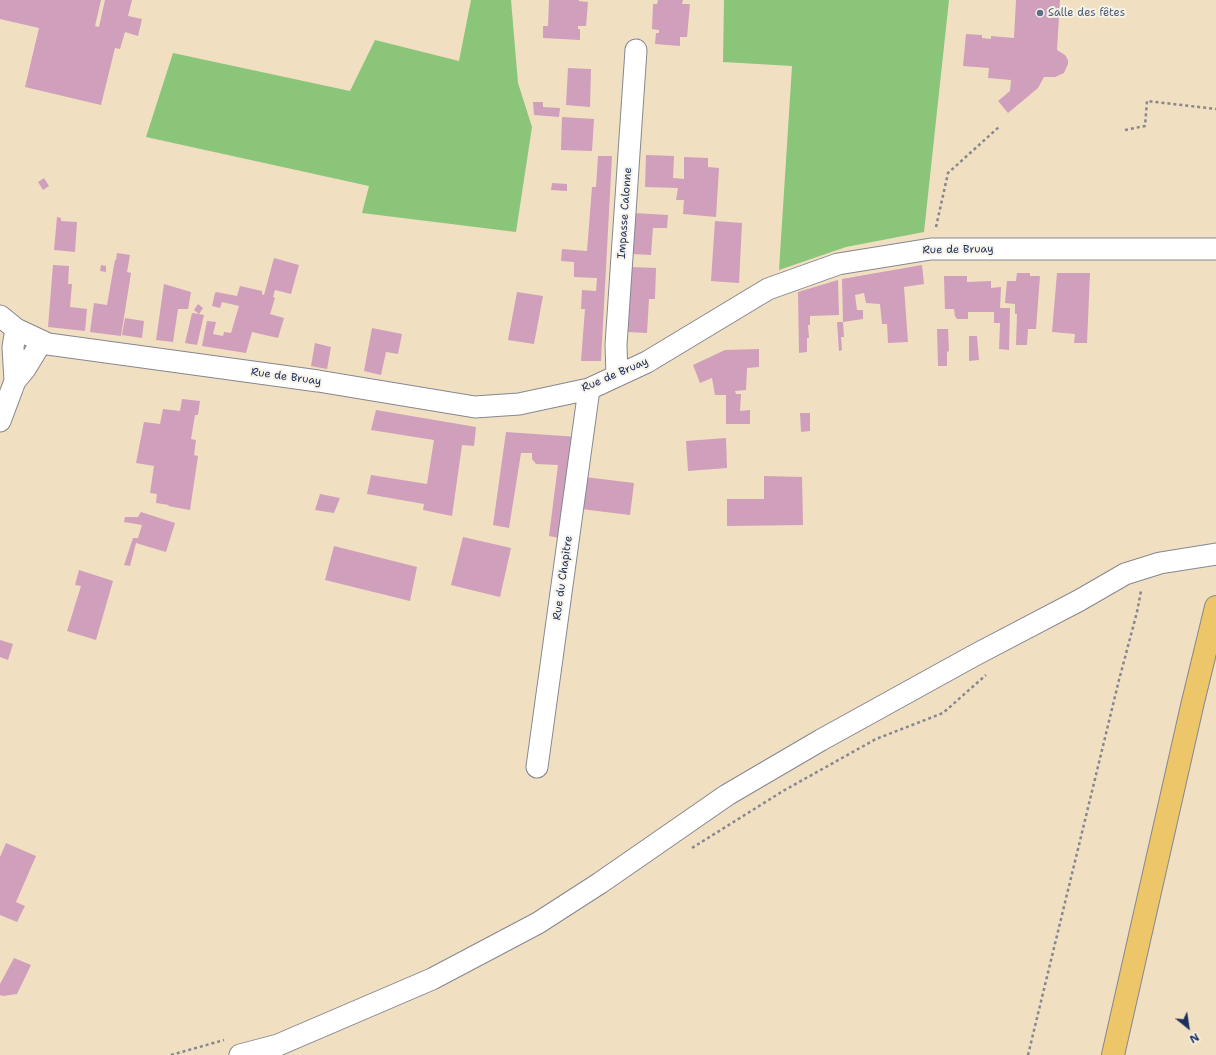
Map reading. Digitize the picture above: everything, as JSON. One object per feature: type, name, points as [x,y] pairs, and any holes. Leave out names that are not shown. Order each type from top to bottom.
[{"type":"main road","points":[[1113,1055],[1192,706],[1216,607]]},
{"type":"street","name":"Impasse Calonne","points":[[617,376],[616,345],[636,50]]},
{"type":"street","name":"Rue de Bruay","points":[[4,318],[42,342],[74,348],[318,381],[475,407],[519,404],[589,389],[647,362],[768,289],[838,264],[931,249],[1216,249]]},
{"type":"street","points":[[4,318],[13,347],[15,381]]},
{"type":"street","points":[[0,420],[15,381],[25,369],[42,342]]},
{"type":"street","name":"Rue du Chapitre","points":[[537,766],[589,389]]},
{"type":"street","points":[[240,1055],[278,1045],[432,979],[538,923],[600,883],[727,795],[933,678],[1080,600],[1125,574],[1160,563],[1216,554]]},
{"type":"path","points":[[1125,130],[1145,126],[1146,101],[1216,109]]},
{"type":"path","points":[[931,249],[948,173],[1000,126]]},
{"type":"path","points":[[1028,1055],[1119,680],[1137,612],[1141,590]]},
{"type":"green space","points":[[471,0],[511,0],[518,83],[532,127],[516,232],[362,213],[369,186],[146,137],[173,53],[350,91],[375,40],[459,61]]},
{"type":"green space","points":[[724,0],[949,0],[924,232],[846,247],[779,270],[792,66],[723,62]]},
{"type":"building","points":[[0,0],[101,0],[95,26],[99,27],[105,0],[132,0],[128,16],[142,19],[138,36],[125,32],[120,49],[115,48],[101,105],[25,87],[39,28],[0,19]]},
{"type":"building","points":[[549,0],[579,0],[588,2],[586,26],[578,26],[578,29],[580,29],[580,40],[543,38],[543,26],[548,26]]},
{"type":"building","points":[[658,0],[683,0],[682,4],[690,4],[687,37],[680,37],[680,46],[655,44],[656,33],[659,33],[659,30],[652,29],[653,4],[657,4]]},
{"type":"building","points":[[1016,0],[1060,0],[1057,50],[1065,55],[1068,60],[1068,64],[1064,73],[1055,77],[1044,77],[1038,88],[1008,113],[998,101],[1010,91],[1011,80],[988,78],[989,68],[963,66],[966,34],[982,35],[982,38],[991,39],[991,36],[1014,38]]},
{"type":"building","points":[[568,68],[591,69],[590,107],[566,105]]},
{"type":"building","points":[[533,102],[543,102],[543,107],[560,108],[559,117],[534,115]]},
{"type":"building","points":[[562,117],[594,119],[592,151],[561,150]]},
{"type":"building","points":[[646,155],[674,156],[673,178],[684,179],[684,157],[708,158],[708,167],[719,168],[716,217],[683,214],[684,200],[676,200],[678,188],[645,187]]},
{"type":"building","points":[[598,156],[612,156],[601,361],[581,361],[585,309],[581,309],[582,290],[596,291],[597,278],[574,277],[574,262],[561,261],[562,249],[587,251],[592,187],[596,187]]},
{"type":"building","points":[[44,178],[49,186],[43,190],[38,182]]},
{"type":"building","points":[[552,183],[567,184],[567,191],[551,190]]},
{"type":"building","points":[[634,213],[668,215],[667,228],[653,228],[651,255],[632,254]]},
{"type":"building","points":[[57,217],[61,218],[61,221],[77,222],[75,252],[54,250]]},
{"type":"building","points":[[715,221],[742,223],[739,283],[711,281]]},
{"type":"building","points":[[117,253],[130,255],[127,272],[131,273],[121,336],[90,332],[94,303],[107,305]]},
{"type":"building","points":[[274,258],[299,265],[291,294],[275,290],[273,297],[275,298],[270,314],[284,318],[278,338],[252,332],[246,353],[202,346],[207,321],[216,322],[213,334],[223,336],[224,332],[231,333],[239,306],[222,302],[220,308],[212,306],[215,293],[237,296],[240,286],[262,291],[262,294],[264,295]]},
{"type":"building","points":[[53,265],[69,266],[68,284],[72,284],[70,307],[87,309],[85,331],[48,327]]},
{"type":"building","points":[[101,265],[106,266],[106,272],[100,271]]},
{"type":"building","points":[[922,265],[924,284],[904,287],[908,342],[888,343],[887,324],[882,324],[880,304],[866,303],[864,293],[855,295],[857,310],[863,310],[863,319],[843,322],[842,279]]},
{"type":"building","points":[[631,267],[656,268],[655,299],[649,299],[647,333],[628,332]]},
{"type":"building","points":[[1017,273],[1030,273],[1030,276],[1040,276],[1036,329],[1028,329],[1027,345],[1016,345],[1017,314],[1015,314],[1015,304],[1005,303],[1007,281],[1016,281]]},
{"type":"building","points":[[1057,273],[1090,273],[1087,343],[1074,343],[1075,334],[1052,332]]},
{"type":"building","points":[[944,276],[967,276],[967,282],[991,281],[991,288],[1001,287],[1000,308],[1010,308],[1009,350],[999,349],[1000,323],[994,323],[994,312],[968,312],[968,319],[957,319],[954,309],[945,309]]},
{"type":"building","points":[[838,280],[839,315],[810,316],[810,325],[808,325],[809,338],[807,338],[807,352],[799,353],[798,292]]},
{"type":"building","points":[[164,284],[191,292],[188,309],[178,309],[173,342],[156,340]]},
{"type":"building","points":[[517,292],[543,296],[534,344],[508,340]]},
{"type":"building","points":[[198,304],[203,308],[199,314],[194,310]]},
{"type":"building","points":[[192,313],[204,315],[197,345],[185,343]]},
{"type":"building","points":[[125,318],[144,321],[142,338],[122,335]]},
{"type":"building","points":[[837,322],[843,322],[844,337],[841,337],[842,350],[839,351]]},
{"type":"building","points":[[372,328],[402,334],[398,354],[386,352],[381,375],[364,371]]},
{"type":"building","points":[[937,329],[948,329],[949,351],[947,352],[947,366],[938,366]]},
{"type":"building","points":[[969,336],[977,336],[979,360],[969,361]]},
{"type":"building","points":[[315,343],[331,347],[327,369],[311,366]]},
{"type":"building","points":[[759,349],[759,367],[747,368],[746,390],[735,391],[736,394],[741,394],[740,411],[750,410],[750,424],[726,424],[726,395],[715,395],[712,378],[700,383],[693,365],[725,350]]},
{"type":"building","points":[[182,399],[200,401],[198,415],[195,415],[191,439],[196,440],[194,455],[198,456],[190,510],[156,503],[157,494],[150,493],[154,466],[136,463],[144,422],[160,424],[163,409],[180,411]]},
{"type":"building","points":[[376,410],[476,427],[474,446],[462,445],[452,516],[423,510],[424,504],[367,494],[371,475],[427,484],[434,440],[371,430]]},
{"type":"building","points":[[800,413],[810,413],[810,431],[801,432]]},
{"type":"building","points":[[506,432],[579,437],[565,539],[549,536],[558,465],[536,464],[532,459],[532,453],[521,453],[509,528],[493,525]]},
{"type":"building","points":[[726,438],[727,468],[688,471],[686,441]]},
{"type":"building","points":[[764,476],[802,477],[803,525],[727,526],[727,499],[764,499]]},
{"type":"building","points":[[585,477],[634,483],[630,515],[581,509]]},
{"type":"building","points":[[320,494],[340,498],[334,513],[315,510]]},
{"type":"building","points":[[141,512],[175,523],[166,552],[136,543],[130,566],[124,565],[133,538],[138,538],[142,525],[124,522],[125,517],[138,517]]},
{"type":"building","points":[[463,537],[511,548],[500,597],[451,585]]},
{"type":"building","points":[[334,546],[417,567],[410,601],[325,580]]},
{"type":"building","points":[[79,570],[113,581],[96,640],[67,631],[81,586],[75,585]]},
{"type":"building","points":[[0,640],[13,644],[8,660],[0,657]]},
{"type":"building","points":[[6,843],[36,856],[16,902],[25,906],[17,922],[0,915],[0,857]]},
{"type":"building","points":[[14,958],[31,965],[17,994],[0,995],[0,984]]},
{"type":"place","name":"Salle des fêtes","points":[[1040,13]]}]
